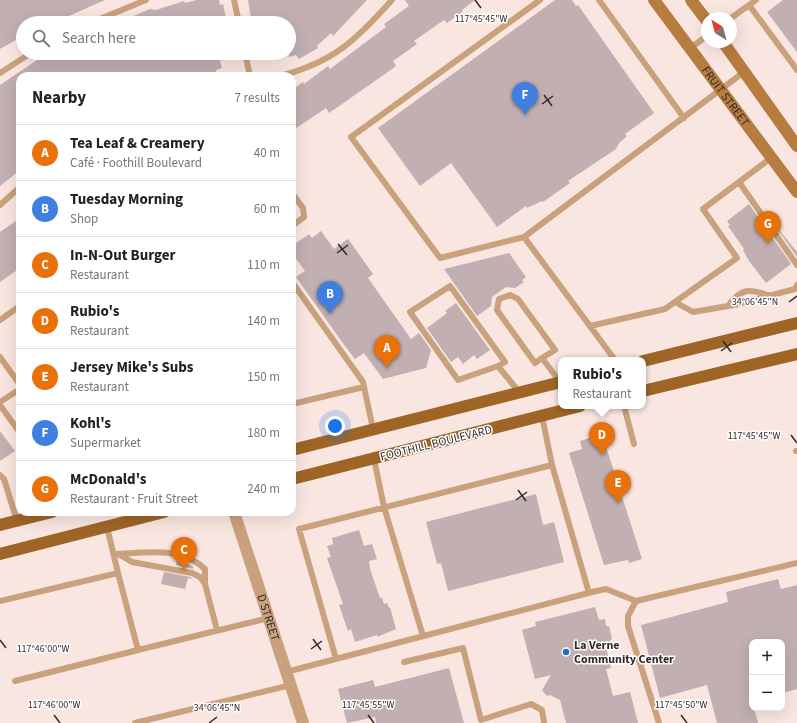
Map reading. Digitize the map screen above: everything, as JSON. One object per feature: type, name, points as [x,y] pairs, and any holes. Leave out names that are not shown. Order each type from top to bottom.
[{"type":"main road","name":"FRUIT STREET","points":[[654,0],[797,192]]},
{"type":"main road","points":[[691,0],[701,13]]},
{"type":"main road","points":[[726,48],[797,146]]},
{"type":"main road","points":[[646,361],[797,323]]},
{"type":"main road","points":[[646,390],[797,354]]},
{"type":"main road","points":[[296,449],[558,382]]},
{"type":"main road","name":"FOOTHILL BOULEVARD","points":[[296,478],[569,409]]},
{"type":"main road","points":[[0,525],[37,516]]},
{"type":"main road","points":[[0,554],[149,516]]},
{"type":"street","name":"D STREET","points":[[235,516],[303,723]]},
{"type":"lane","points":[[107,16],[146,0]]},
{"type":"lane","points":[[234,0],[237,16]]},
{"type":"lane","points":[[293,72],[309,67],[331,57],[348,46],[367,29],[392,0]]},
{"type":"lane","points":[[540,0],[351,137],[440,258],[524,237],[721,91],[744,72]]},
{"type":"lane","points":[[599,0],[684,118]]},
{"type":"lane","points":[[737,14],[756,0]]},
{"type":"lane","points":[[749,5],[797,70]]},
{"type":"lane","points":[[689,49],[701,40]]},
{"type":"lane","points":[[0,73],[20,60]]},
{"type":"lane","points":[[247,60],[249,72]]},
{"type":"lane","points":[[590,326],[665,309],[737,258],[703,209],[771,158]]},
{"type":"lane","points":[[739,182],[797,265]]},
{"type":"lane","points":[[0,205],[16,191]]},
{"type":"lane","points":[[296,198],[303,208],[304,217],[296,223]]},
{"type":"lane","points":[[524,237],[613,357]]},
{"type":"lane","points":[[675,302],[693,312],[728,306],[770,296],[795,289],[797,285]]},
{"type":"lane","points":[[450,286],[505,362],[498,366],[458,380],[410,312],[450,286]]},
{"type":"lane","points":[[296,288],[363,382],[373,429]]},
{"type":"lane","points":[[728,306],[737,294],[754,290],[770,296]]},
{"type":"lane","points":[[510,295],[518,299],[555,350],[542,358],[535,364],[497,310],[499,299],[510,295]]},
{"type":"lane","points":[[0,320],[16,309]]},
{"type":"lane","points":[[0,357],[16,379]]},
{"type":"lane","points":[[542,358],[558,379]]},
{"type":"lane","points":[[498,366],[519,392]]},
{"type":"lane","points":[[296,403],[364,387]]},
{"type":"lane","points":[[0,402],[16,392]]},
{"type":"lane","points":[[0,405],[16,427]]},
{"type":"lane","points":[[625,409],[634,444]]},
{"type":"lane","points":[[542,416],[552,465],[589,593]]},
{"type":"lane","points":[[374,459],[384,507],[423,636]]},
{"type":"lane","points":[[336,659],[299,529],[552,465]]},
{"type":"lane","points":[[0,475],[4,479],[16,515]]},
{"type":"lane","points":[[16,516],[18,521]]},
{"type":"lane","points":[[107,527],[116,554],[118,573],[138,650]]},
{"type":"lane","points":[[116,554],[146,552],[167,553],[195,560],[205,569],[205,584],[217,630]]},
{"type":"lane","points":[[116,554],[132,562],[192,573],[200,577],[205,584]]},
{"type":"lane","points":[[286,672],[606,589],[636,601],[797,563]]},
{"type":"lane","points":[[0,601],[118,573]]},
{"type":"lane","points":[[636,601],[628,616],[628,626],[658,723]]},
{"type":"lane","points":[[15,681],[269,618]]},
{"type":"lane","points":[[404,662],[463,648],[481,720],[531,704],[542,710],[544,723]]},
{"type":"lane","points":[[135,723],[291,685]]},
{"type":"building","points":[[0,0],[105,0],[69,16],[16,16],[16,40],[0,49]]},
{"type":"building","points":[[197,0],[219,0],[220,5],[223,4],[226,16],[134,16],[150,9],[156,10],[184,1],[185,3]]},
{"type":"building","points":[[248,0],[367,0],[333,36],[331,33],[317,46],[318,48],[299,59],[296,55],[296,16],[251,16]]},
{"type":"building","points":[[405,0],[475,0],[447,23],[444,20],[414,41],[417,44],[393,61],[396,66],[385,74],[329,113],[326,108],[296,128],[296,87],[303,82],[304,84],[328,66],[330,69],[386,27],[384,24],[409,6]]},
{"type":"building","points":[[555,0],[572,0],[576,6],[578,5],[654,113],[625,134],[627,136],[619,143],[616,149],[568,181],[570,183],[543,202],[542,201],[527,208],[526,206],[497,227],[451,163],[420,186],[378,128]]},
{"type":"building","points":[[783,0],[797,0],[797,52],[767,12]]},
{"type":"building","points":[[37,60],[220,60],[222,68],[216,70],[216,72],[19,72]]},
{"type":"building","points":[[16,74],[16,173],[0,186],[0,85]]},
{"type":"building","points":[[749,204],[791,264],[766,283],[749,261],[743,250],[744,249],[728,226],[730,225],[727,221]]},
{"type":"building","points":[[771,220],[797,252],[797,257]]},
{"type":"building","points":[[16,221],[16,271],[0,282],[0,232]]},
{"type":"building","points":[[321,231],[334,249],[348,239],[373,274],[368,278],[411,339],[419,333],[431,350],[426,368],[383,379],[364,353],[355,359],[296,277],[305,271],[296,259],[296,243],[309,234],[312,238]]},
{"type":"building","points":[[509,253],[526,277],[522,280],[524,282],[515,288],[506,287],[492,297],[491,306],[477,316],[444,269]]},
{"type":"building","points":[[456,303],[490,350],[477,359],[474,355],[463,364],[458,357],[451,362],[427,328],[447,313],[445,311]]},
{"type":"building","points":[[0,431],[15,451],[0,461]]},
{"type":"building","points":[[602,434],[642,559],[629,563],[628,560],[604,565],[569,453],[582,449],[580,441]]},
{"type":"building","points":[[536,494],[543,525],[554,522],[564,562],[448,591],[441,563],[437,564],[426,522]]},
{"type":"building","points":[[359,530],[364,546],[372,544],[377,559],[369,561],[370,569],[380,598],[382,598],[384,604],[387,603],[389,608],[390,607],[396,629],[377,637],[377,635],[355,642],[351,629],[348,631],[339,605],[343,604],[327,558],[331,557],[327,546],[333,544],[332,538]]},
{"type":"building","points":[[177,559],[193,566],[193,569],[176,565]]},
{"type":"building","points":[[164,572],[191,577],[191,579],[188,578],[185,589],[161,584]]},
{"type":"building","points":[[778,579],[781,589],[797,585],[797,689],[785,692],[785,639],[749,639],[749,711],[755,711],[758,723],[717,723],[707,685],[660,698],[641,625],[728,602],[726,592]]},
{"type":"building","name":"La Verne Community Center","points":[[595,607],[599,620],[605,619],[606,626],[609,626],[612,639],[610,640],[612,647],[606,648],[611,668],[606,669],[613,696],[630,692],[638,723],[566,723],[560,700],[550,695],[547,696],[542,690],[551,675],[535,679],[522,630],[536,626],[535,622]]},
{"type":"building","points":[[449,668],[464,723],[376,723],[375,717],[347,723],[338,689],[373,680],[375,687]]},
{"type":"place","name":"Kohl's","points":[[525,115]]},
{"type":"place","name":"McDonald's","points":[[768,244]]},
{"type":"place","name":"Tuesday Morning","points":[[330,314]]},
{"type":"place","name":"Tea Leaf & Creamery","points":[[387,368]]},
{"type":"place","name":"Rubio's","points":[[602,455]]},
{"type":"place","name":"Jersey Mike's Subs","points":[[618,503]]},
{"type":"place","name":"In-N-Out Burger","points":[[184,570]]},
{"type":"place","name":"La Verne Community Center","points":[[566,652]]}]
